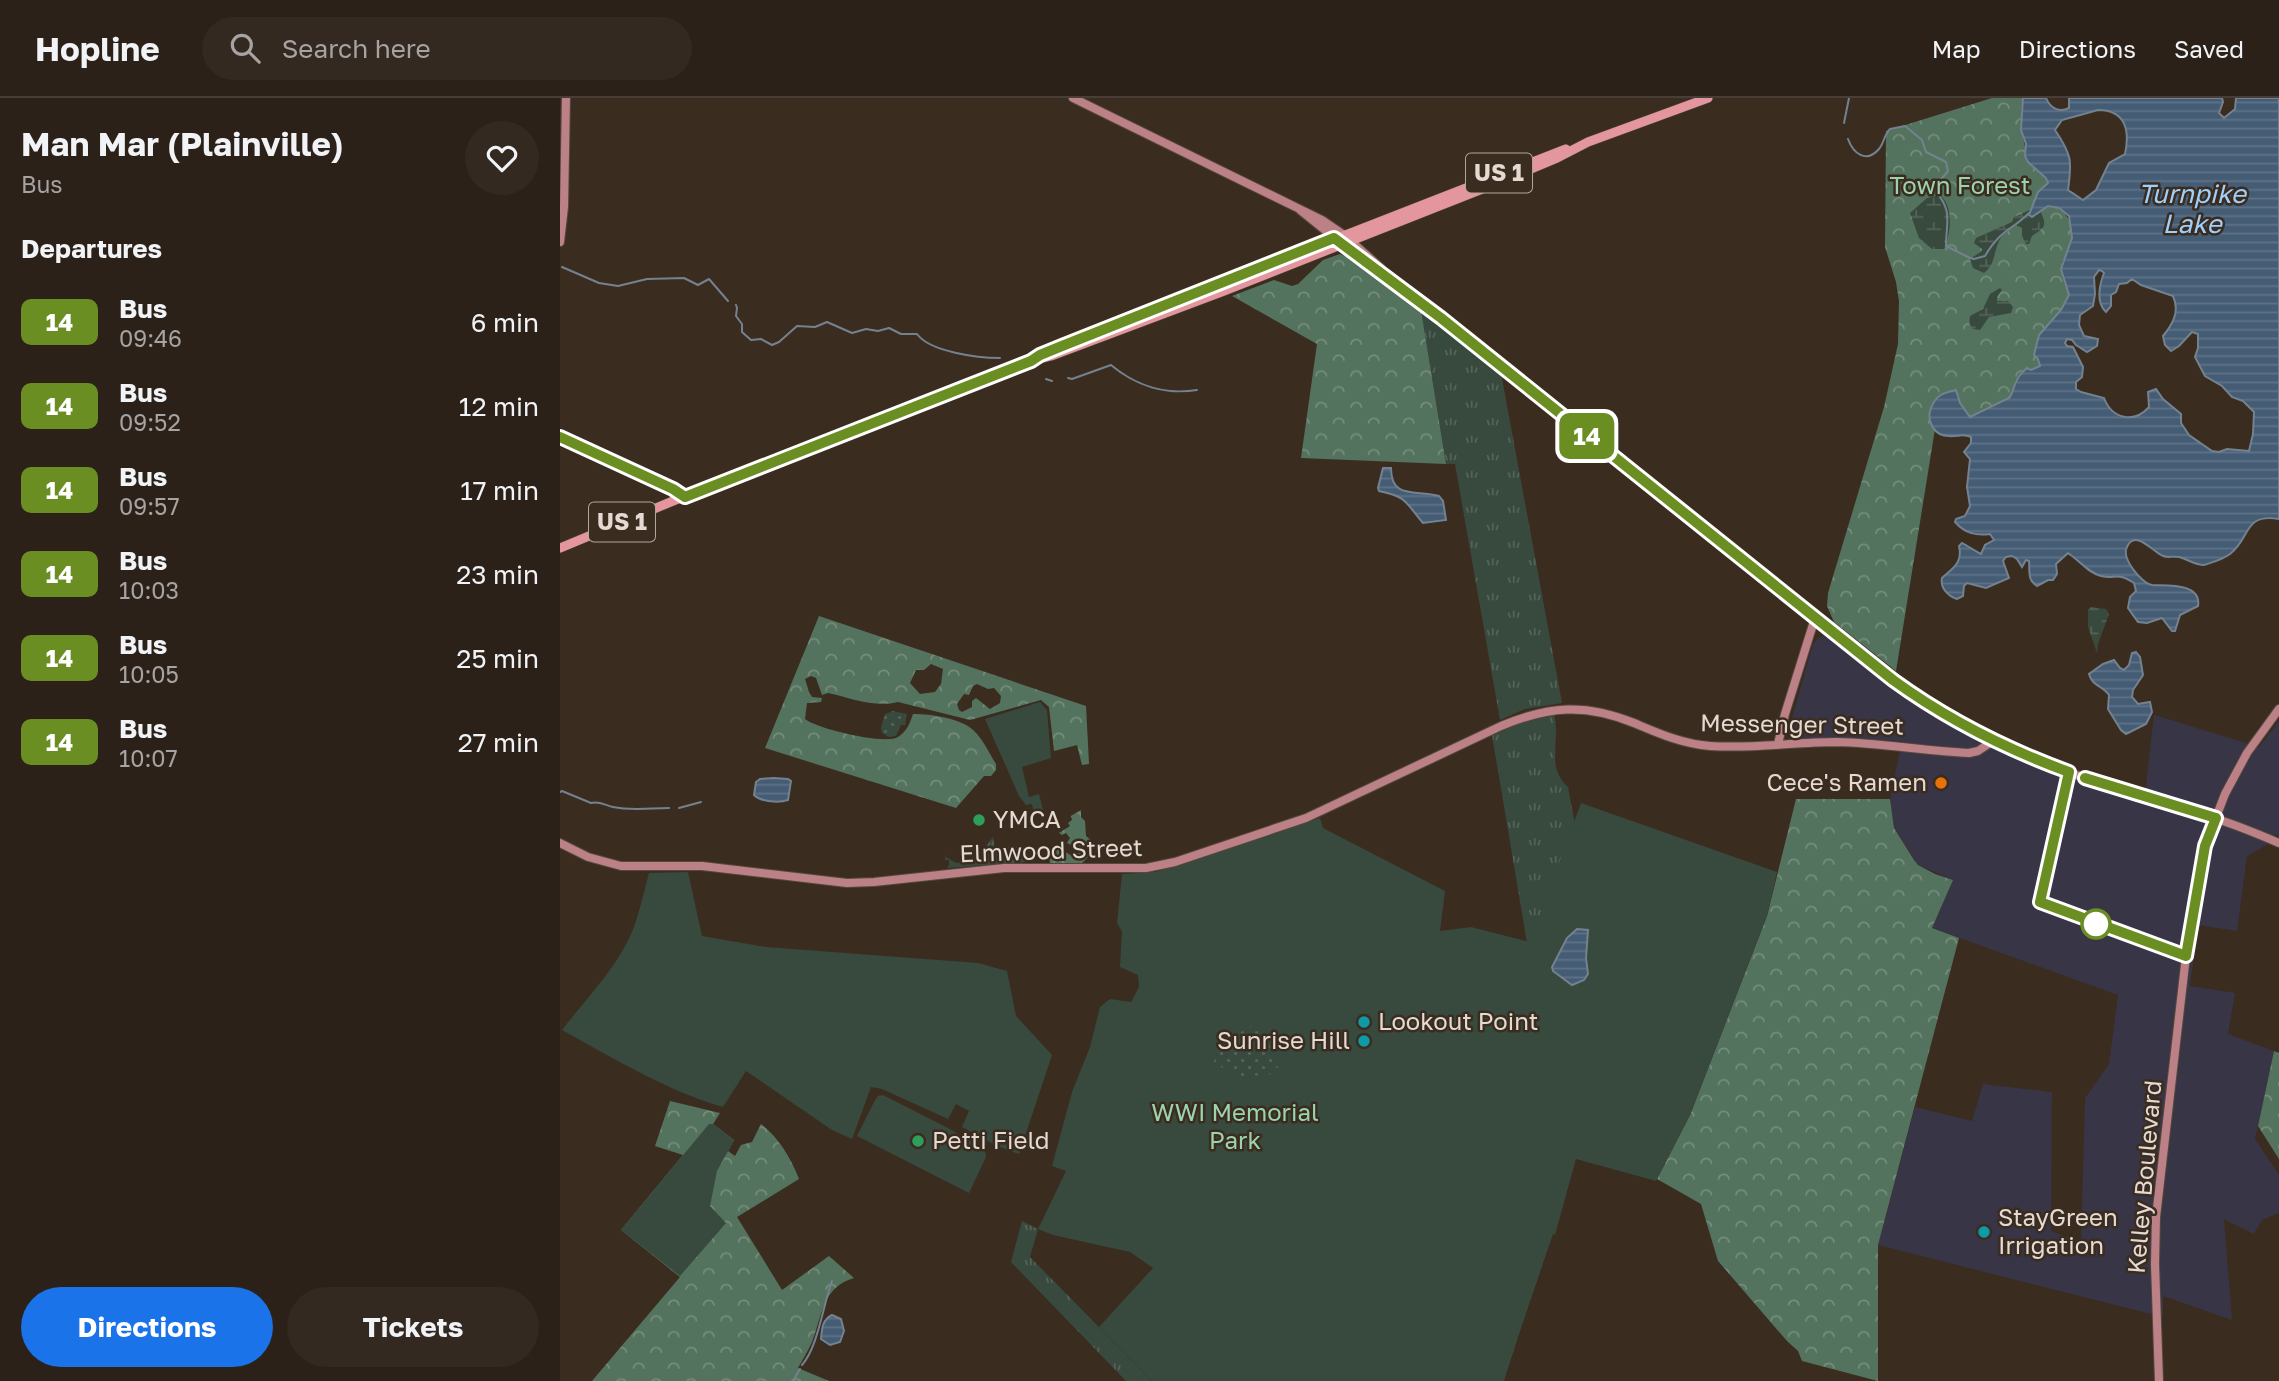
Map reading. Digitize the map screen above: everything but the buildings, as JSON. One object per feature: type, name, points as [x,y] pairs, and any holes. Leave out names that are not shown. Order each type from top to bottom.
[{"type":"main road","points":[[560,242],[564,207],[566,98]]},
{"type":"main road","points":[[1073,98],[1300,210],[1343,240],[1367,264],[1390,278],[1914,695],[1993,741],[2030,758],[2101,784],[2216,818],[2279,843]]},
{"type":"main road","name":"US 1","points":[[560,548],[1031,361],[1062,346],[1343,240],[1557,151],[1577,147],[1708,98]]},
{"type":"main road","points":[[1779,744],[1781,726],[1815,618]]},
{"type":"main road","name":"Messenger Street","points":[[1444,753],[1525,715],[1569,708],[1613,715],[1682,742],[1709,746],[1838,742],[1969,753],[1978,751],[1993,741]]},
{"type":"main road","name":"Kelley Boulevard","points":[[2159,1381],[2156,1217],[2197,888],[2205,846],[2225,794],[2247,753],[2279,709]]},
{"type":"main road","name":"Elmwood Street","points":[[560,843],[588,857],[621,866],[702,866],[847,883],[1004,868],[1146,868],[1175,862],[1306,818],[1444,753]]},
{"type":"shaded area","points":[[1823,636],[1834,640],[1886,682],[1934,715],[1991,747],[2144,804],[2154,715],[2259,747],[2279,721],[2279,836],[2273,834],[2268,844],[2247,856],[2237,931],[2198,925],[2190,986],[2235,993],[2228,1034],[2274,1051],[2255,1139],[2279,1175],[2279,1213],[2262,1220],[2254,1234],[2224,1219],[2232,1320],[2163,1296],[2163,1317],[1878,1245],[1915,1107],[1972,1121],[1983,1084],[2052,1092],[2051,1231],[2081,1242],[2085,1098],[2109,1064],[2118,995],[1932,928],[1953,880],[1918,865],[1894,828],[1890,799],[1902,741],[1796,739],[1788,732],[1813,644]]},
{"type":"green space","name":"Town Forest","points":[[1992,98],[2023,98],[2021,126],[2028,161],[2048,183],[2043,189],[2035,215],[2045,206],[2055,208],[2063,212],[2071,226],[2070,245],[2062,262],[2064,282],[2069,295],[2061,310],[2039,335],[2040,366],[2015,381],[2009,398],[1970,417],[1960,403],[1956,390],[1943,395],[1930,410],[1929,416],[1935,429],[1896,671],[1834,622],[1827,606],[1828,593],[1884,407],[1898,344],[1899,301],[1885,247],[1886,131]]},
{"type":"green space","points":[[1940,195],[1948,206],[1950,228],[1944,249],[1932,249],[1919,238],[1910,213],[1927,198]]},
{"type":"green space","points":[[2030,210],[2029,215],[2035,215],[2040,210],[2044,223],[2043,228],[2032,236],[2029,244],[2026,244],[2022,236],[2022,228],[2016,225],[2000,239],[1992,262],[1984,273],[1973,268],[1970,259],[1982,251],[1974,243],[1976,238],[2012,222],[2014,217]]},
{"type":"green space","points":[[1340,254],[1354,260],[1421,310],[1446,464],[1301,458],[1317,344],[1232,296],[1274,280],[1292,286],[1298,284],[1323,260]]},
{"type":"green space","points":[[2000,288],[2002,290],[1997,301],[2008,301],[2013,307],[2011,313],[1989,317],[1980,330],[1973,329],[1969,323],[1970,316],[1983,309],[1990,294]]},
{"type":"green space","points":[[1421,310],[1501,373],[1562,703],[1525,709],[1500,720],[1455,464],[1446,464]]},
{"type":"green space","points":[[2091,607],[2106,609],[2109,614],[2097,653],[2088,627],[2088,610]]},
{"type":"green space","points":[[819,616],[1086,706],[1089,764],[1082,765],[1077,745],[1054,751],[1049,707],[1041,700],[970,720],[898,702],[872,703],[828,693],[822,695],[816,678],[811,676],[805,679],[809,692],[812,697],[822,698],[821,702],[807,703],[805,719],[812,723],[851,735],[891,739],[904,732],[913,714],[961,722],[983,742],[996,764],[996,770],[991,776],[984,776],[956,808],[765,748]],"holes":[[[931,664],[943,669],[941,684],[935,692],[920,694],[910,683],[916,670],[924,670]],[[977,684],[988,689],[994,688],[1001,696],[1000,703],[990,709],[976,698],[972,701],[972,707],[962,712],[957,704],[964,694],[969,695]]]},
{"type":"green space","points":[[1040,702],[1047,710],[1051,758],[1022,767],[1029,797],[1039,794],[1043,810],[1034,812],[1032,804],[1026,805],[1019,796],[985,719]]},
{"type":"green space","points":[[893,711],[907,714],[905,725],[901,725],[896,736],[889,737],[882,733],[881,727],[885,714]]},
{"type":"green space","points":[[1554,715],[1556,768],[1568,787],[1614,1034],[1504,1381],[1432,1381],[1540,1020],[1492,735],[1531,719]]},
{"type":"green space","points":[[1796,799],[1890,799],[1894,828],[1914,860],[1935,874],[1953,880],[1932,928],[1959,938],[1878,1245],[1878,1381],[1802,1361],[1798,1351],[1718,1261],[1701,1204],[1657,1179],[1690,1115],[1767,916]]},
{"type":"green space","name":"WWI Memorial Park","points":[[1581,803],[1777,872],[1767,916],[1690,1115],[1656,1181],[1576,1159],[1555,1235],[1553,1234],[1503,1381],[1152,1381],[1099,1327],[1153,1268],[1130,1252],[1053,1235],[1038,1229],[1066,1171],[1052,1166],[1072,1092],[1090,1047],[1100,1007],[1110,999],[1131,1002],[1139,987],[1138,975],[1120,967],[1122,932],[1117,923],[1122,874],[1155,872],[1320,818],[1323,828],[1445,891],[1440,931],[1471,927],[1530,942]]},
{"type":"green space","points":[[1081,810],[1086,836],[1092,841],[1088,845],[1091,854],[1082,863],[1050,863],[1048,850],[1054,845],[1072,856],[1081,852],[1067,843],[1070,838],[1066,833],[1059,833],[1070,826],[1068,823],[1072,820],[1071,816]]},
{"type":"green space","points":[[993,837],[995,849],[1020,846],[1022,858],[1026,858],[1026,862],[947,868],[949,860],[945,860],[946,854],[946,857],[956,863],[979,861],[982,857],[980,854]]},
{"type":"green space","points":[[688,872],[702,936],[766,947],[978,963],[1007,971],[1016,1016],[1052,1055],[1019,1154],[997,1146],[962,1127],[969,1111],[956,1104],[948,1119],[882,1089],[871,1087],[852,1139],[832,1130],[746,1071],[723,1107],[661,1083],[562,1030],[623,951],[636,921],[649,873]]},
{"type":"green space","points":[[1257,1023],[1265,1033],[1278,1067],[1269,1075],[1239,1076],[1213,1063],[1224,1041]]},
{"type":"green space","points":[[2274,1051],[2279,1053],[2279,1159],[2258,1126]]},
{"type":"green space","name":"Petti Field","points":[[883,1095],[985,1150],[986,1157],[969,1193],[857,1136],[875,1100]]},
{"type":"green space","points":[[670,1101],[720,1113],[713,1124],[734,1140],[728,1151],[735,1156],[741,1145],[752,1142],[761,1124],[788,1156],[799,1179],[737,1217],[782,1290],[829,1256],[854,1278],[843,1282],[829,1296],[812,1342],[798,1368],[829,1381],[592,1381],[680,1277],[621,1230],[683,1155],[655,1146]]},
{"type":"green space","points":[[709,1124],[713,1124],[734,1140],[717,1171],[710,1206],[726,1223],[680,1276],[621,1230]]},
{"type":"green space","points":[[1022,1221],[1038,1229],[1030,1257],[1152,1381],[1126,1381],[1011,1262]]},
{"type":"water","name":"Turnpike Lake","points":[[2023,98],[2046,98],[2052,107],[2062,110],[2069,108],[2069,98],[2222,98],[2219,113],[2224,118],[2235,109],[2236,98],[2279,98],[2279,519],[2267,518],[2253,523],[2230,554],[2204,565],[2179,557],[2163,556],[2140,541],[2130,542],[2126,552],[2129,563],[2143,580],[2152,585],[2189,589],[2198,598],[2198,606],[2180,615],[2175,631],[2172,631],[2162,618],[2147,623],[2138,622],[2128,608],[2130,597],[2136,591],[2134,583],[2123,577],[2096,574],[2068,553],[2056,564],[2057,574],[2053,580],[2037,586],[2030,578],[2029,561],[2026,560],[2022,567],[2012,556],[2003,561],[2009,578],[1986,588],[1967,583],[1963,596],[1957,599],[1948,594],[1942,585],[1942,578],[1960,557],[1959,546],[1962,543],[1981,554],[1985,545],[1994,540],[1990,534],[1971,533],[1955,522],[1965,516],[1970,506],[1967,487],[1970,459],[1964,452],[1971,443],[1971,437],[1949,436],[1935,431],[1930,418],[1931,408],[1940,395],[1956,390],[1960,403],[1970,417],[2009,398],[2021,374],[2027,368],[2031,370],[2040,366],[2034,355],[2039,335],[2061,310],[2069,295],[2061,269],[2072,238],[2069,216],[2059,208],[2048,206],[2032,217],[2029,215],[2038,192],[2048,183],[2028,162],[2021,130]],"holes":[[[2098,110],[2115,114],[2124,123],[2127,137],[2125,154],[2109,163],[2096,190],[2083,200],[2068,190],[2069,158],[2055,130],[2062,120]],[[2099,270],[2104,273],[2099,294],[2106,312],[2111,306],[2111,295],[2116,292],[2119,284],[2132,279],[2173,296],[2176,312],[2163,336],[2165,345],[2171,351],[2192,332],[2198,334],[2195,357],[2205,376],[2222,386],[2232,397],[2243,401],[2254,412],[2249,451],[2212,451],[2189,435],[2181,423],[2181,414],[2163,399],[2156,389],[2148,392],[2149,407],[2137,416],[2130,417],[2112,411],[2104,398],[2076,389],[2076,382],[2082,377],[2083,367],[2073,347],[2065,343],[2067,339],[2072,340],[2087,352],[2097,346],[2098,339],[2084,336],[2079,325],[2080,315],[2093,306],[2094,277]]]},
{"type":"water","points":[[1383,468],[1391,468],[1392,478],[1401,490],[1439,496],[1443,501],[1446,520],[1423,523],[1401,498],[1379,491]]},
{"type":"water","points":[[2136,652],[2140,657],[2143,675],[2133,690],[2132,697],[2138,704],[2150,702],[2152,712],[2146,724],[2126,734],[2108,709],[2109,695],[2089,674],[2114,660],[2124,670],[2129,665],[2132,653]]},
{"type":"water","points":[[774,778],[791,781],[788,800],[770,801],[754,795],[756,782]]},
{"type":"water","points":[[1577,929],[1588,930],[1588,974],[1584,980],[1572,985],[1553,971],[1552,967],[1567,938]]},
{"type":"water","points":[[832,1315],[841,1319],[844,1331],[840,1342],[830,1345],[821,1339],[824,1322]]},
{"type":"waterway","points":[[1844,123],[1849,98]]},
{"type":"waterway","points":[[1848,139],[1860,155],[1869,156],[1879,149],[1890,129],[1905,126],[1922,140],[1926,152],[1946,162],[1948,171],[1939,182],[1936,192],[1947,211],[1946,246],[1970,258],[1985,256],[2001,236],[2029,213]]},
{"type":"waterway","points":[[562,267],[599,283],[618,286],[647,279],[684,278],[698,285],[709,279],[728,301]]},
{"type":"waterway","points":[[736,305],[736,316],[742,324],[742,332],[751,340],[761,339],[772,345],[797,326],[815,327],[827,322],[852,333],[889,328],[901,334],[917,334],[943,350],[1000,358]]},
{"type":"waterway","points":[[1068,378],[1072,379],[1111,365],[1152,387],[1174,391],[1197,390]]},
{"type":"waterway","points":[[1046,379],[1052,381]]},
{"type":"waterway","points":[[560,792],[591,803],[620,808],[669,808]]},
{"type":"waterway","points":[[679,808],[701,802]]},
{"type":"waterway","points":[[802,1365],[816,1337],[832,1281]]},
{"type":"waterway","points":[[793,1381],[800,1369]]},
{"type":"bus line","name":"14","points":[[560,437],[685,497],[1334,238],[1441,318],[1893,680],[1938,711],[1993,741],[2069,772],[2040,902],[2186,956],[2205,846],[2216,818],[2085,778]]},
{"type":"place","name":"Cece's Ramen","points":[[1941,783]]},
{"type":"place","name":"YMCA","points":[[979,820]]},
{"type":"place","name":"Lookout Point","points":[[1364,1022]]},
{"type":"place","name":"Sunrise Hill","points":[[1364,1041]]},
{"type":"place","name":"Petti Field","points":[[918,1141]]},
{"type":"place","name":"StayGreen Irrigation","points":[[1984,1232]]}]
